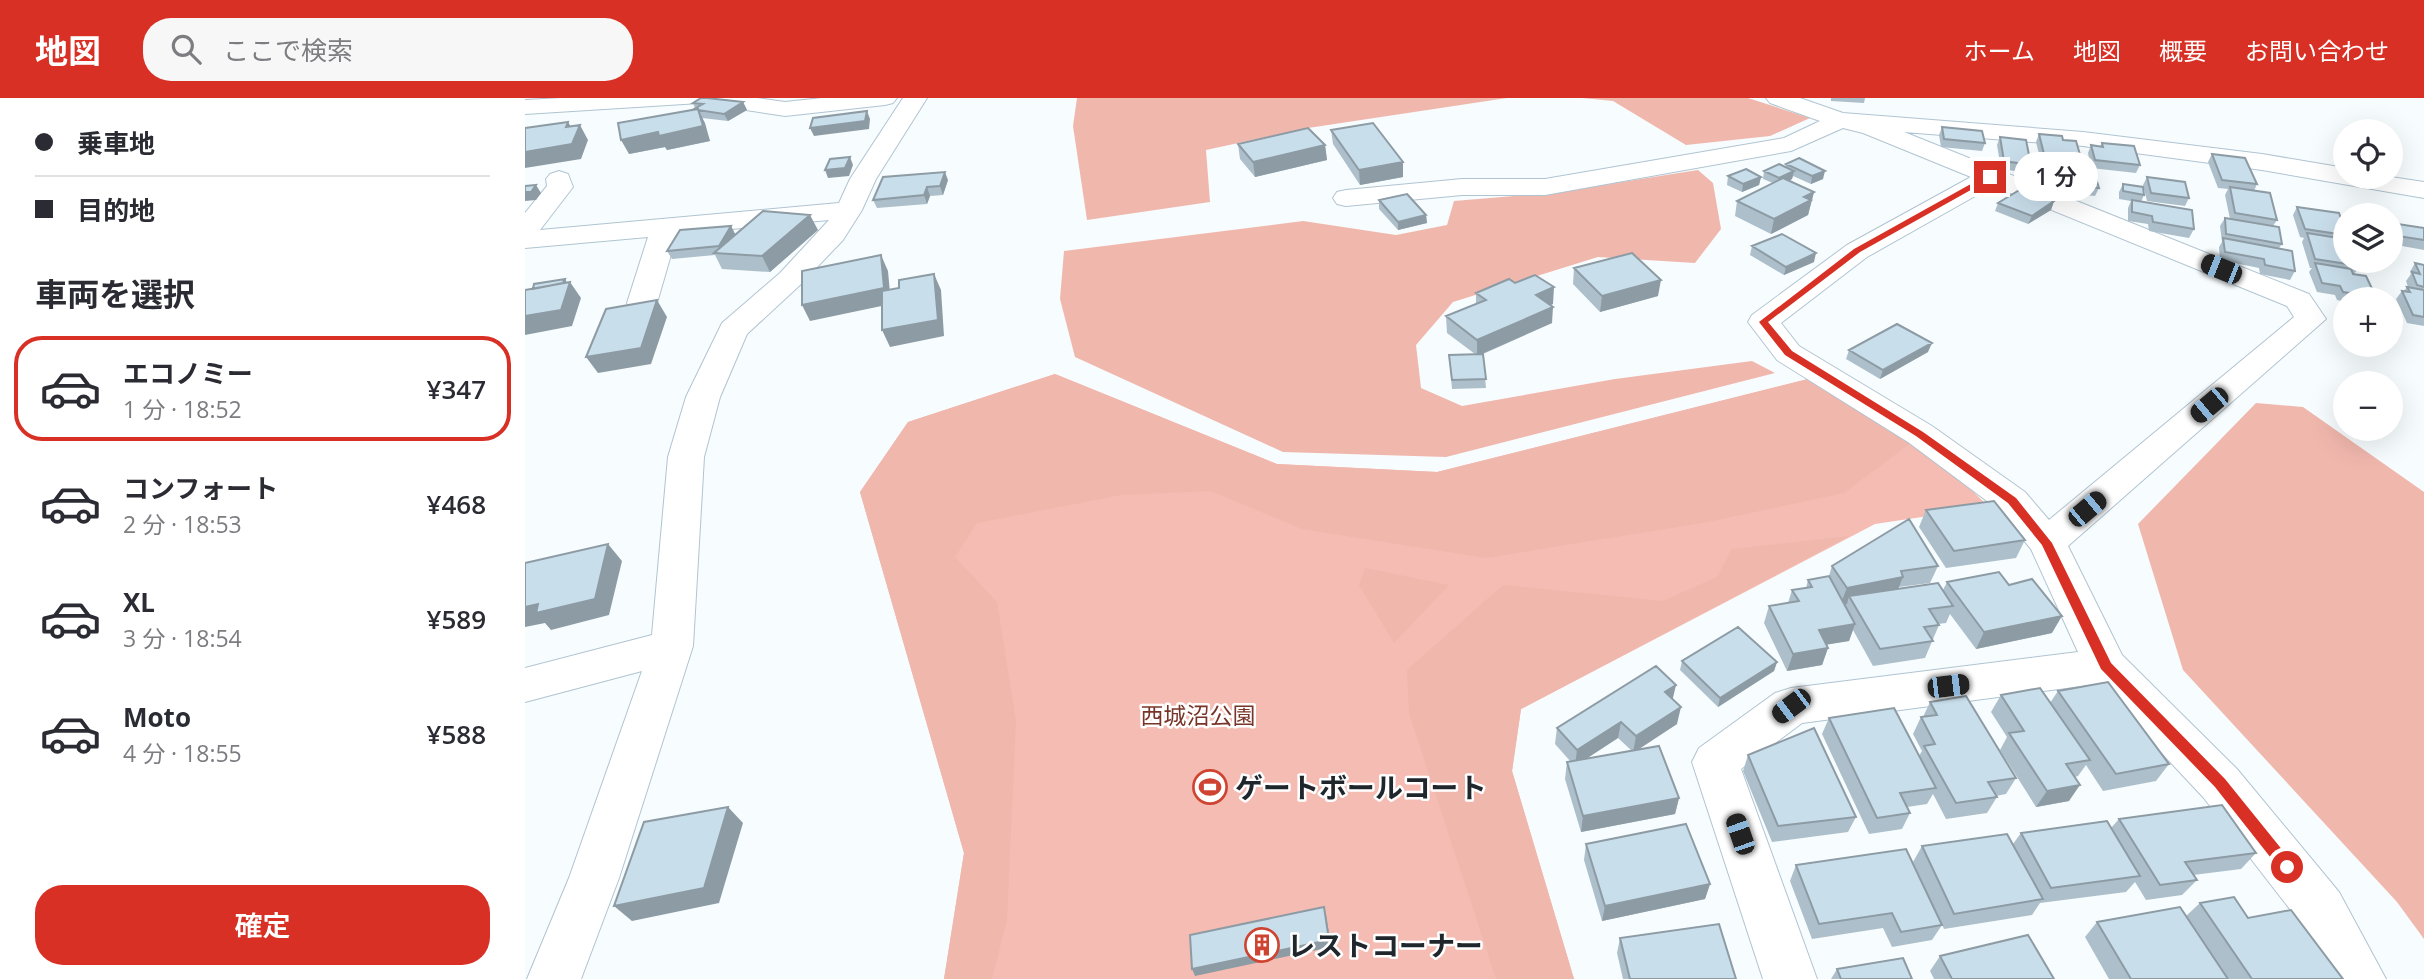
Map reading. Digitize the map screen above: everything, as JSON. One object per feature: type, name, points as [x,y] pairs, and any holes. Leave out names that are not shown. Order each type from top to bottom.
[{"type":"street","points":[[525,107],[692,98]]},
{"type":"street","points":[[708,98],[785,109],[885,98]]},
{"type":"street","points":[[554,979],[594,878],[672,646],[686,457],[703,397],[733,330],[790,279],[833,234],[849,210],[863,179],[915,98]]},
{"type":"street","points":[[1778,98],[1840,120],[1872,128],[2298,300],[2311,319],[2047,543]]},
{"type":"street","points":[[1346,198],[1462,187],[1545,187],[1791,144],[1840,120],[2083,139],[2262,162],[2333,175]]},
{"type":"street","points":[[1990,177],[1857,251],[1763,322],[1789,353],[1920,434],[2012,501],[2047,543],[2106,666],[2220,783],[2321,909],[2359,979]]},
{"type":"street","points":[[525,231],[560,187],[559,179]]},
{"type":"street","points":[[2403,186],[2424,190]]},
{"type":"street","points":[[525,240],[849,210]]},
{"type":"street","points":[[642,303],[665,228]]},
{"type":"street","points":[[525,685],[672,646]]},
{"type":"street","points":[[1790,979],[1715,762],[1791,706],[2106,666]]},
{"type":"green space","name":"西城沼公園","points":[[1055,374],[1277,464],[1437,472],[1812,378],[1928,448],[1989,507],[1875,524],[1521,709],[1512,771],[1574,979],[944,979],[964,853],[860,492],[908,422]]},
{"type":"shaded area","points":[[1077,98],[1507,98],[1308,128],[1206,150],[1210,202],[1087,220],[1073,126]]},
{"type":"shaded area","points":[[1582,98],[1748,98],[1810,118],[1770,136],[1686,145],[1613,101]]},
{"type":"shaded area","points":[[1698,170],[1713,183],[1721,229],[1695,263],[1598,257],[1453,302],[1416,345],[1421,388],[1462,406],[1615,379],[1752,361],[1775,373],[1446,457],[1283,452],[1075,357],[1060,299],[1064,251],[1303,221],[1396,235],[1447,225],[1454,201],[1552,193]]},
{"type":"shaded area","points":[[1055,374],[1277,464],[1437,472],[1812,378],[1915,440],[1844,493],[1708,522],[1486,558],[1302,529],[1211,491],[1121,495],[977,523],[955,557],[997,602],[1016,721],[1007,920],[992,979],[944,979],[964,853],[860,492],[908,422]]},
{"type":"shaded area","points":[[2256,403],[2303,407],[2333,428],[2333,441],[2351,441],[2424,492],[2424,939],[2397,902],[2183,670],[2138,524]]},
{"type":"shaded area","points":[[1849,536],[1521,709],[1512,771],[1574,979],[1496,979],[1409,713],[1407,670],[1503,585],[1663,601],[1717,577],[1732,549]]},
{"type":"shaded area","points":[[1365,568],[1449,585],[1394,643],[1359,585]]},
{"type":"building","points":[[701,98],[743,102],[724,114],[694,109],[703,104],[693,103]]},
{"type":"building","points":[[698,109],[703,126],[659,136],[658,132],[621,140],[618,123]]},
{"type":"building","points":[[867,111],[865,121],[810,128],[813,118]]},
{"type":"building","points":[[568,122],[566,127],[580,125],[572,144],[525,152],[525,128]]},
{"type":"building","points":[[1373,123],[1403,162],[1359,170],[1331,130]]},
{"type":"building","points":[[1942,127],[1982,131],[1985,143],[1944,139]]},
{"type":"building","points":[[1308,128],[1325,145],[1253,162],[1238,144]]},
{"type":"building","points":[[2039,134],[2062,136],[2063,140],[2076,141],[2081,158],[2044,154]]},
{"type":"building","points":[[2000,137],[2026,140],[2031,165],[2004,161]]},
{"type":"building","points":[[2102,143],[2134,146],[2140,165],[2095,160],[2091,145],[2103,147]]},
{"type":"building","points":[[2212,154],[2245,158],[2257,184],[2222,180]]},
{"type":"building","points":[[850,157],[845,168],[825,170],[830,159]]},
{"type":"building","points":[[1799,158],[1825,171],[1812,176],[1786,164]]},
{"type":"building","points":[[1779,164],[1794,171],[1779,178],[1764,171]]},
{"type":"building","points":[[2048,166],[2094,172],[2099,188],[2051,182]]},
{"type":"building","points":[[1746,169],[1761,177],[1743,184],[1728,176]]},
{"type":"building","points":[[945,172],[940,186],[927,187],[924,195],[873,200],[883,177]]},
{"type":"building","points":[[2147,177],[2185,182],[2189,198],[2151,193]]},
{"type":"building","points":[[1783,178],[1814,192],[1804,197],[1811,200],[1774,219],[1737,201]]},
{"type":"building","points":[[2123,184],[2143,187],[2144,195],[2123,191]]},
{"type":"building","points":[[536,185],[531,192],[525,192],[525,186]]},
{"type":"building","points":[[2230,187],[2270,193],[2277,220],[2235,213]]},
{"type":"building","points":[[2021,189],[2054,201],[2032,216],[1998,203]]},
{"type":"building","points":[[1407,194],[1426,215],[1398,222],[1379,200]]},
{"type":"building","points":[[2132,200],[2192,210],[2194,229],[2153,222],[2152,216],[2132,212]]},
{"type":"building","points":[[2297,207],[2333,212],[2333,233],[2305,229]]},
{"type":"building","points":[[763,211],[810,215],[762,256],[714,253]]},
{"type":"building","points":[[2225,218],[2279,227],[2282,244],[2226,234]]},
{"type":"building","points":[[2403,225],[2424,228],[2424,240],[2403,237]]},
{"type":"building","points":[[731,226],[719,246],[667,251],[680,230]]},
{"type":"building","points":[[2307,233],[2333,237],[2333,262],[2315,259]]},
{"type":"building","points":[[1782,234],[1816,253],[1786,267],[1752,246]]},
{"type":"building","points":[[2223,238],[2292,251],[2295,271],[2265,265],[2264,259],[2225,252]]},
{"type":"building","points":[[1632,253],[1661,280],[1602,296],[1574,268]]},
{"type":"building","points":[[881,255],[884,288],[802,305],[802,271]]},
{"type":"building","points":[[2315,263],[2333,266],[2333,273],[2366,276],[2371,287],[2340,287],[2322,283]]},
{"type":"building","points":[[2415,263],[2424,265],[2424,287],[2417,285],[2412,272],[2420,274]]},
{"type":"building","points":[[934,274],[938,320],[882,330],[882,291],[899,288],[899,280]]},
{"type":"building","points":[[1535,275],[1554,287],[1536,295],[1553,307],[1477,340],[1446,316],[1486,300],[1476,293],[1509,279],[1515,283]]},
{"type":"building","points":[[565,279],[563,283],[533,289],[534,284]]},
{"type":"building","points":[[570,282],[561,310],[525,316],[525,290]]},
{"type":"building","points":[[2407,287],[2424,290],[2424,317],[2413,315],[2403,293],[2410,292]]},
{"type":"building","points":[[657,300],[641,348],[586,357],[606,309]]},
{"type":"building","points":[[1897,324],[1932,343],[1883,370],[1849,350]]},
{"type":"building","points":[[1483,354],[1486,379],[1452,380],[1449,355]]},
{"type":"building","points":[[1994,501],[2025,540],[1954,551],[1926,510]]},
{"type":"building","points":[[1909,519],[1938,566],[1901,571],[1903,577],[1847,588],[1832,566]]},
{"type":"building","points":[[608,544],[595,599],[536,613],[538,604],[525,607],[525,563]]},
{"type":"building","points":[[1999,572],[2009,585],[2032,579],[2062,616],[1984,632],[1947,582]]},
{"type":"building","points":[[1829,576],[1855,624],[1819,630],[1828,648],[1793,654],[1769,606],[1799,601],[1792,590],[1812,587],[1808,580]]},
{"type":"building","points":[[1938,583],[1953,606],[1929,609],[1939,625],[1924,627],[1933,641],[1880,649],[1849,596]]},
{"type":"building","points":[[1738,627],[1777,662],[1720,698],[1682,661]]},
{"type":"building","points":[[1656,666],[1676,685],[1665,692],[1681,707],[1636,736],[1621,722],[1577,750],[1557,728]]},
{"type":"building","points":[[2108,682],[2169,764],[2116,774],[2058,691]]},
{"type":"building","points":[[2040,688],[2090,760],[2066,764],[2080,785],[2047,791],[2009,733],[2024,731],[2001,695]]},
{"type":"building","points":[[1966,696],[2016,778],[1988,782],[1997,797],[1956,803],[1924,746],[1935,744],[1921,717],[1937,715],[1930,702]]},
{"type":"building","points":[[1894,708],[1936,788],[1900,793],[1910,813],[1877,818],[1829,718]]},
{"type":"building","points":[[1814,728],[1856,817],[1778,826],[1748,755]]},
{"type":"building","points":[[1659,746],[1679,798],[1583,816],[1567,762]]},
{"type":"building","points":[[2222,805],[2256,853],[2185,862],[2197,880],[2160,885],[2119,819]]},
{"type":"building","points":[[728,807],[704,888],[614,906],[644,822]]},
{"type":"building","points":[[2107,821],[2140,876],[2051,888],[2021,833]]},
{"type":"building","points":[[1686,824],[1710,884],[1605,906],[1586,844]]},
{"type":"building","points":[[2007,834],[2043,899],[1954,914],[1922,846]]},
{"type":"building","points":[[1906,849],[1942,925],[1901,932],[1892,913],[1819,924],[1796,865]]},
{"type":"building","points":[[2234,897],[2248,918],[2291,910],[2343,979],[2252,979],[2200,903]]},
{"type":"building","name":"レストコーナー","points":[[1324,907],[1329,940],[1192,969],[1190,935]]},
{"type":"building","points":[[2180,907],[2228,979],[2131,979],[2097,922]]},
{"type":"building","points":[[1719,924],[1736,979],[1630,979],[1620,938]]},
{"type":"building","points":[[2028,935],[2054,979],[1952,979],[1940,956]]},
{"type":"building","points":[[1903,958],[1912,979],[1841,979],[1837,969]]},
{"type":"place","name":"ゲートボールコート","points":[[1210,787]]},
{"type":"place","name":"レストコーナー","points":[[1262,945]]},
{"type":"route","points":[[1990,177],[1857,251],[1763,322],[1789,353],[1920,434],[2012,501],[2047,543],[2106,666],[2220,783],[2287,867]]}]
